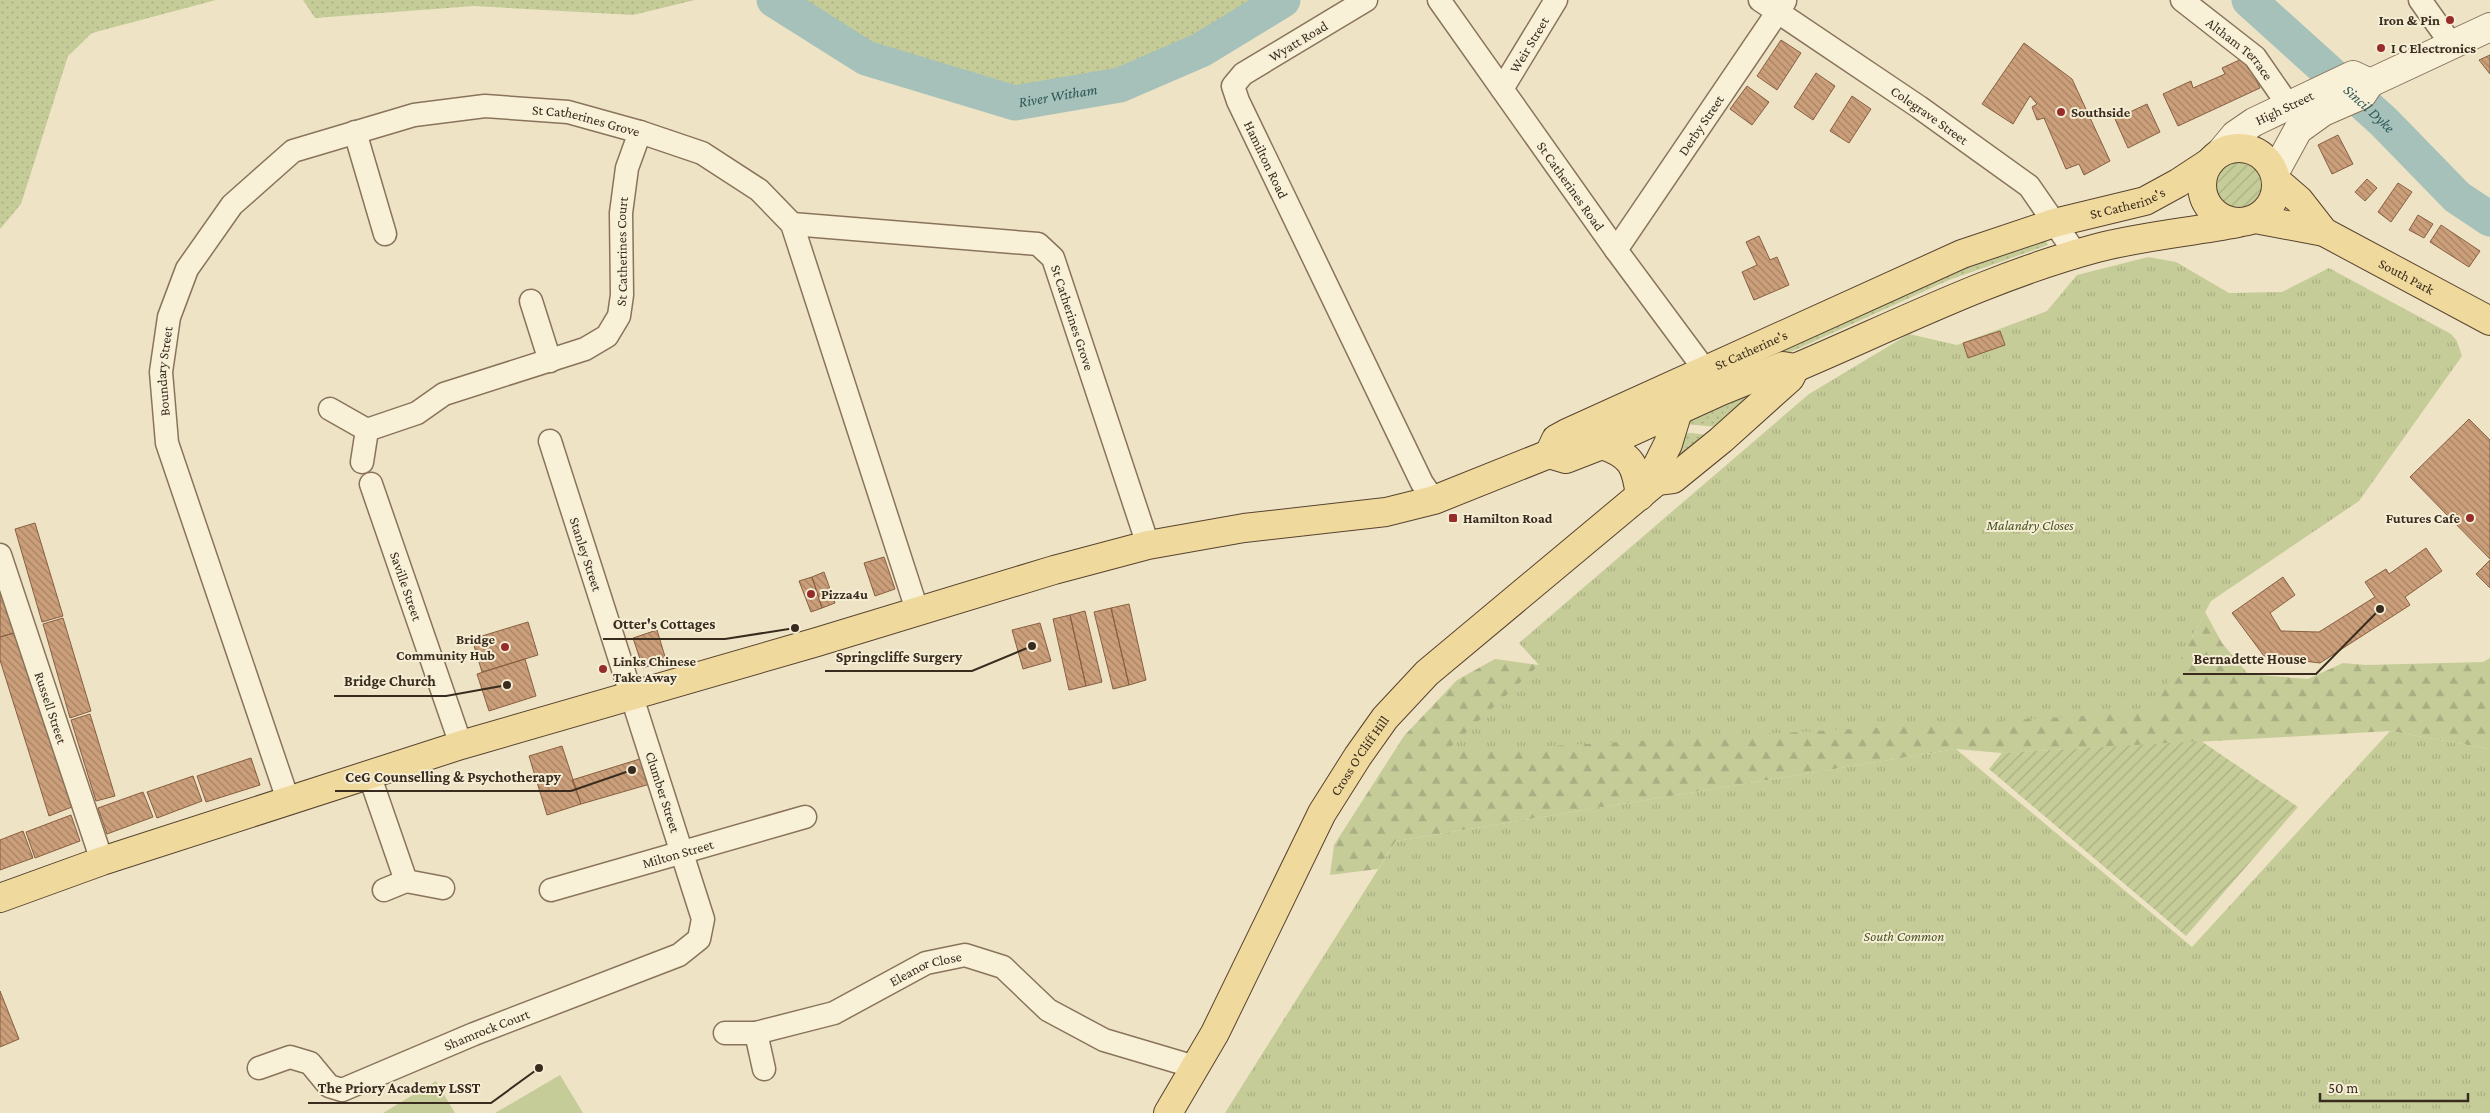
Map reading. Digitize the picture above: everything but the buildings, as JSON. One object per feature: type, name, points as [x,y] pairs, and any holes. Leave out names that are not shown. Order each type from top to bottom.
[{"type":"main road","points":[[2235,148],[2252,150],[2266,158],[2276,176],[2274,199],[2269,208],[2247,221],[2221,218],[2206,202],[2202,182],[2214,157],[2235,148]]},
{"type":"main road","name":"St Catherine's","points":[[2214,157],[2178,183],[2145,201],[2054,223],[1962,254],[1556,439],[1548,454],[1566,459],[1783,366],[1795,368],[1912,318],[1961,294],[2076,254],[2163,235],[2197,231],[2247,221]]},
{"type":"main road","name":"South Park","points":[[2276,176],[2299,200],[2324,232]]},
{"type":"main road","name":"South Park","points":[[2247,221],[2324,232],[2490,321]]},
{"type":"main road","name":"St Catherine's","points":[[1648,488],[1673,479],[1687,468],[1790,378],[1795,368]]},
{"type":"main road","points":[[1648,488],[1668,444],[1688,385],[1700,373]]},
{"type":"main road","points":[[1602,445],[1624,454],[1632,462],[1637,474],[1648,488]]},
{"type":"main road","points":[[0,898],[102,861],[461,745],[817,642],[917,610],[1054,570],[1148,545],[1244,528],[1386,512],[1434,500],[1548,454]]},
{"type":"main road","name":"Cross O'Cliff Hill","points":[[1168,1113],[1195,1068],[1322,813],[1358,756],[1402,698],[1427,673],[1648,488]]},
{"type":"street","name":"Wyatt Road","points":[[1233,86],[1243,74],[1366,0]]},
{"type":"street","name":"St Catherines Road","points":[[1439,0],[1616,250],[1700,373]]},
{"type":"street","name":"Weir Street","points":[[1502,89],[1556,0]]},
{"type":"street","name":"Altham Terrace","points":[[2182,0],[2254,57],[2289,106]]},
{"type":"street","points":[[2420,0],[2452,45],[2490,27]]},
{"type":"street","name":"Colegrave Street","points":[[1774,4],[2029,186],[2044,204],[2054,223],[2076,254]]},
{"type":"street","name":"Derby Street","points":[[1616,250],[1774,4]]},
{"type":"street","name":"High Street","points":[[2276,176],[2298,130],[2322,102],[2353,75],[2374,81],[2452,45]]},
{"type":"street","name":"Hamilton Road","points":[[1233,86],[1238,101],[1422,484],[1434,500]]},
{"type":"street","name":"High Street","points":[[2214,157],[2241,131],[2289,106],[2322,102]]},
{"type":"street","name":"St Catherines Grove","points":[[355,132],[414,115],[485,106],[568,112],[640,132],[702,153],[759,190],[792,224],[917,610]]},
{"type":"street","points":[[355,132],[385,234]]},
{"type":"street","name":"Boundary Street","points":[[288,800],[167,443],[162,372],[169,317],[187,269],[232,205],[293,151],[355,132]]},
{"type":"street","name":"St Catherines Court","points":[[367,430],[417,413],[444,394],[585,350],[607,336],[620,316],[622,295],[621,212],[627,168],[640,132]]},
{"type":"street","name":"St Catherines Grove","points":[[792,224],[1038,244],[1053,258],[1148,545]]},
{"type":"street","points":[[531,301],[550,361]]},
{"type":"street","points":[[330,409],[367,430],[362,462]]},
{"type":"street","name":"Stanley Street","points":[[550,441],[631,695]]},
{"type":"street","name":"Saville Street","points":[[371,484],[461,745]]},
{"type":"street","name":"Russell Street","points":[[0,555],[102,861]]},
{"type":"street","name":"Clumber Street","points":[[631,695],[703,919]]},
{"type":"street","points":[[369,774],[406,881]]},
{"type":"street","name":"Milton Street","points":[[551,890],[682,854],[805,817]]},
{"type":"street","points":[[384,890],[406,881],[443,888]]},
{"type":"street","name":"Shamrock Court","points":[[259,1068],[290,1057],[310,1062],[329,1086],[342,1090],[474,1034],[679,955],[698,940],[703,919]]},
{"type":"street","name":"Eleanor Close","points":[[725,1032],[756,1033],[834,1013],[926,963],[965,956],[1003,968],[1048,1010],[1104,1040],[1195,1068]]},
{"type":"street","points":[[756,1033],[764,1069]]},
{"type":"green space","points":[[0,0],[216,0],[92,33],[68,56],[21,204],[0,229]]},
{"type":"green space","points":[[303,0],[695,0],[633,15],[474,6],[315,18]]},
{"type":"green space","points":[[774,0],[1283,0],[1201,50],[1120,85],[1015,103],[866,58]]},
{"type":"green space","points":[[2237,161],[2246,163],[2254,168],[2259,176],[2261,185],[2259,194],[2254,202],[2246,207],[2237,209],[2228,207],[2220,202],[2215,194],[2213,185],[2215,176],[2220,168],[2228,163]]},
{"type":"green space","points":[[2044,237],[2048,245],[1949,280],[1714,387],[1718,379],[1901,292]]},
{"type":"green space","name":"Malandry Closes","points":[[2148,257],[2176,262],[2229,293],[2282,292],[2329,268],[2451,334],[2457,341],[2462,356],[2359,501],[2211,601],[2153,712],[1445,752],[1539,665],[1519,643],[1809,394],[1909,334],[1957,345],[2047,311],[2077,275]]},
{"type":"green space","points":[[1783,373],[1718,427],[1684,424],[1688,416]]},
{"type":"green space","points":[[1690,433],[1710,435],[1678,461],[1672,457],[1680,435]]},
{"type":"green space","points":[[2205,612],[2222,643],[2248,674],[2308,679],[2343,663],[2366,665],[2483,662],[2490,658],[2490,749],[2390,731],[2002,753],[1956,749],[1396,841],[1378,869],[1330,875],[1334,845],[1404,736],[1457,680],[1495,659],[1539,665],[2192,638]]},
{"type":"green space","name":"South Common","points":[[2390,731],[2490,749],[2490,1113],[1225,1113],[1396,841],[1956,749],[2192,947]]},
{"type":"green space","points":[[2201,741],[2298,807],[2186,936],[1989,769],[2002,753]]},
{"type":"green space","points":[[560,1075],[583,1113],[495,1113]]},
{"type":"green space","points":[[436,1081],[455,1113],[383,1113]]},
{"type":"waterway","name":"River Witham","points":[[774,0],[866,58],[1015,103],[1120,85],[1201,50],[1283,0]]},
{"type":"waterway","name":"Sincil Dyke","points":[[2249,0],[2384,122],[2457,197],[2490,219]]},
{"type":"place","name":"Iron & Pin","points":[[2450,20]]},
{"type":"place","name":"I C Electronics","points":[[2381,48]]},
{"type":"place","name":"Southside","points":[[2061,112]]},
{"type":"place","name":"Hamilton Road","points":[[1453,518]]},
{"type":"place","name":"Futures Cafe","points":[[2470,518]]},
{"type":"place","name":"Pizza4u","points":[[811,594]]},
{"type":"place","name":"Bernadette House","points":[[2380,609]]},
{"type":"place","name":"Otter's Cottages","points":[[795,628]]},
{"type":"place","name":"Springcliffe Surgery","points":[[1032,646]]},
{"type":"place","name":"Bridge Community Hub","points":[[505,647]]},
{"type":"place","name":"Links Chinese Take Away","points":[[603,669]]},
{"type":"place","name":"Bridge Church","points":[[507,685]]},
{"type":"place","name":"CeG Counselling & Psychotherapy","points":[[632,770]]},
{"type":"place","name":"The Priory Academy LSST","points":[[539,1068]]}]
